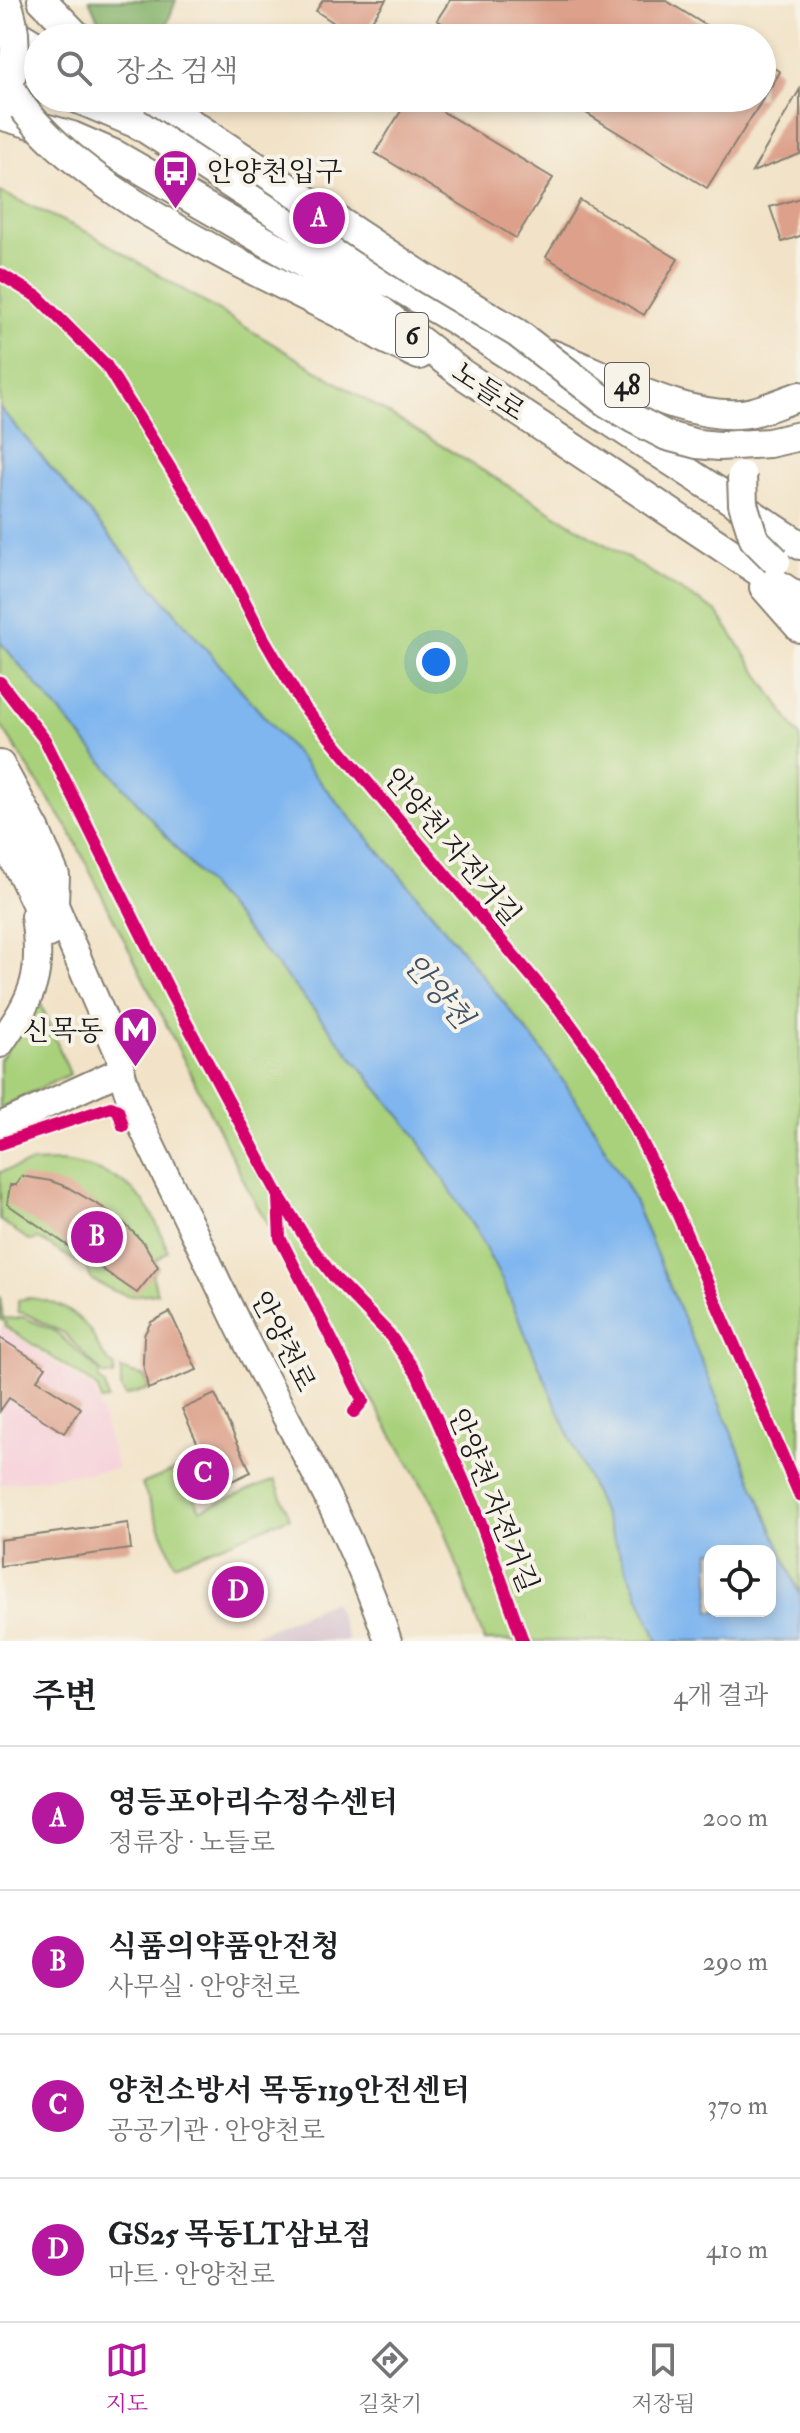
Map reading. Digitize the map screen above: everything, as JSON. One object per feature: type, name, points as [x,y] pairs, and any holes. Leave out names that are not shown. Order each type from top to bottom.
[{"type":"highway","points":[[0,25],[24,40]]},
{"type":"main road","points":[[0,109],[13,75],[13,30],[6,0]]},
{"type":"main road","points":[[42,0],[65,24]]},
{"type":"main road","points":[[0,74],[24,82]]},
{"type":"main road","points":[[0,74],[24,109]]},
{"type":"main road","points":[[26,112],[85,167],[132,201],[231,259],[385,339],[461,373]]},
{"type":"main road","points":[[146,112],[517,333],[606,402],[667,436],[708,445],[769,443],[800,436]]},
{"type":"main road","name":"노들로","points":[[146,112],[306,233],[458,322],[800,545]]},
{"type":"main road","name":"노들로","points":[[0,115],[72,136],[116,155],[370,302],[461,373],[800,596]]},
{"type":"main road","name":"48","points":[[458,322],[554,355],[668,403],[715,413],[750,413],[800,396]]},
{"type":"main road","points":[[800,396],[766,422],[747,448],[742,476],[743,504],[754,539],[776,561],[800,596]]},
{"type":"main road","points":[[730,551],[800,628]]},
{"type":"main road","points":[[0,765],[36,831],[55,876],[43,900],[37,938],[37,976],[26,1006],[0,1044]]},
{"type":"main road","name":"안양천로","points":[[0,797],[38,865],[43,900]]},
{"type":"main road","name":"안양천로","points":[[0,836],[43,900],[120,1057],[120,1071],[148,1137],[260,1370],[310,1463],[376,1604],[388,1641]]},
{"type":"main road","points":[[0,1126],[120,1071]]},
{"type":"shaded area","points":[[0,1326],[94,1390],[118,1469],[0,1484]]},
{"type":"shaded area","points":[[333,1601],[349,1641],[241,1641]]},
{"type":"green space","points":[[89,0],[176,0],[167,24],[99,22]]},
{"type":"green space","points":[[0,192],[91,234],[717,612],[800,737],[800,1641],[484,1641],[439,1514],[252,1197],[71,833],[0,724]]},
{"type":"green space","points":[[40,1002],[70,1074],[0,1108],[0,1060]]},
{"type":"green space","points":[[61,1162],[99,1170],[132,1189],[141,1198],[157,1224],[168,1251],[155,1261],[158,1267],[152,1274],[157,1293],[131,1296],[114,1291],[92,1280],[86,1268],[39,1239],[30,1241],[0,1220],[0,1172],[31,1163]]},
{"type":"green space","points":[[0,1296],[3,1318],[23,1317],[55,1331],[100,1372],[99,1380],[105,1385],[108,1400],[101,1401],[93,1384],[5,1326],[6,1323],[0,1319]]},
{"type":"green space","points":[[28,1298],[54,1304],[78,1318],[90,1331],[102,1354],[115,1367],[114,1376],[104,1375],[64,1333],[18,1312],[18,1300]]},
{"type":"green space","points":[[121,1369],[145,1377],[148,1389],[125,1396],[121,1387]]},
{"type":"green space","points":[[182,1467],[200,1510],[275,1480],[290,1517],[175,1564],[142,1484]]},
{"type":"water","name":"안양천","points":[[0,408],[421,900],[539,1046],[587,1116],[632,1196],[800,1595],[800,1641],[658,1641],[502,1280],[476,1231],[414,1133],[305,999],[0,642]]},
{"type":"building","points":[[323,0],[386,0],[370,24],[336,24],[316,11]]},
{"type":"building","points":[[450,0],[665,0],[704,24],[443,24],[437,20]]},
{"type":"building","points":[[800,89],[800,154],[752,172]]},
{"type":"building","points":[[400,112],[443,112],[553,178],[516,238],[375,153]]},
{"type":"building","points":[[585,112],[755,112],[707,188]]},
{"type":"building","points":[[800,198],[800,236],[782,242],[770,207]]},
{"type":"building","points":[[580,200],[678,259],[644,315],[546,257]]},
{"type":"building","points":[[21,1176],[67,1187],[123,1222],[144,1243],[158,1267],[137,1293],[7,1204],[10,1185],[16,1185]]},
{"type":"building","points":[[170,1312],[197,1370],[148,1389],[143,1363],[144,1335],[151,1322]]},
{"type":"building","points":[[0,1338],[46,1367],[37,1380],[81,1408],[64,1433],[9,1398],[0,1411]]},
{"type":"building","points":[[215,1394],[251,1472],[232,1481],[229,1475],[215,1482],[182,1409]]},
{"type":"building","points":[[128,1523],[131,1549],[0,1566],[0,1540]]},
{"type":"cycle path","name":"안양천 자전거길","points":[[0,274],[38,297],[106,365],[205,524],[264,639],[303,706],[560,1010],[610,1078],[675,1208],[800,1496]]},
{"type":"cycle path","name":"안양천 자전거길","points":[[0,682],[45,740],[172,996],[278,1194],[334,1277],[389,1334],[417,1374],[476,1509],[523,1641]]},
{"type":"cycle path","points":[[0,1144],[111,1107],[118,1110],[123,1126]]},
{"type":"cycle path","points":[[278,1198],[280,1238],[363,1401],[354,1412]]},
{"type":"place","name":"안양천입구","points":[[176,210]]},
{"type":"place","name":"영등포아리수정수센터","points":[[319,218]]},
{"type":"place","name":"신목동","points":[[135,1069]]},
{"type":"place","name":"식품의약품안전청","points":[[97,1237]]},
{"type":"place","name":"양천소방서 목동119안전센터","points":[[203,1474]]},
{"type":"place","name":"GS25 목동LT삼보점","points":[[238,1592]]}]
